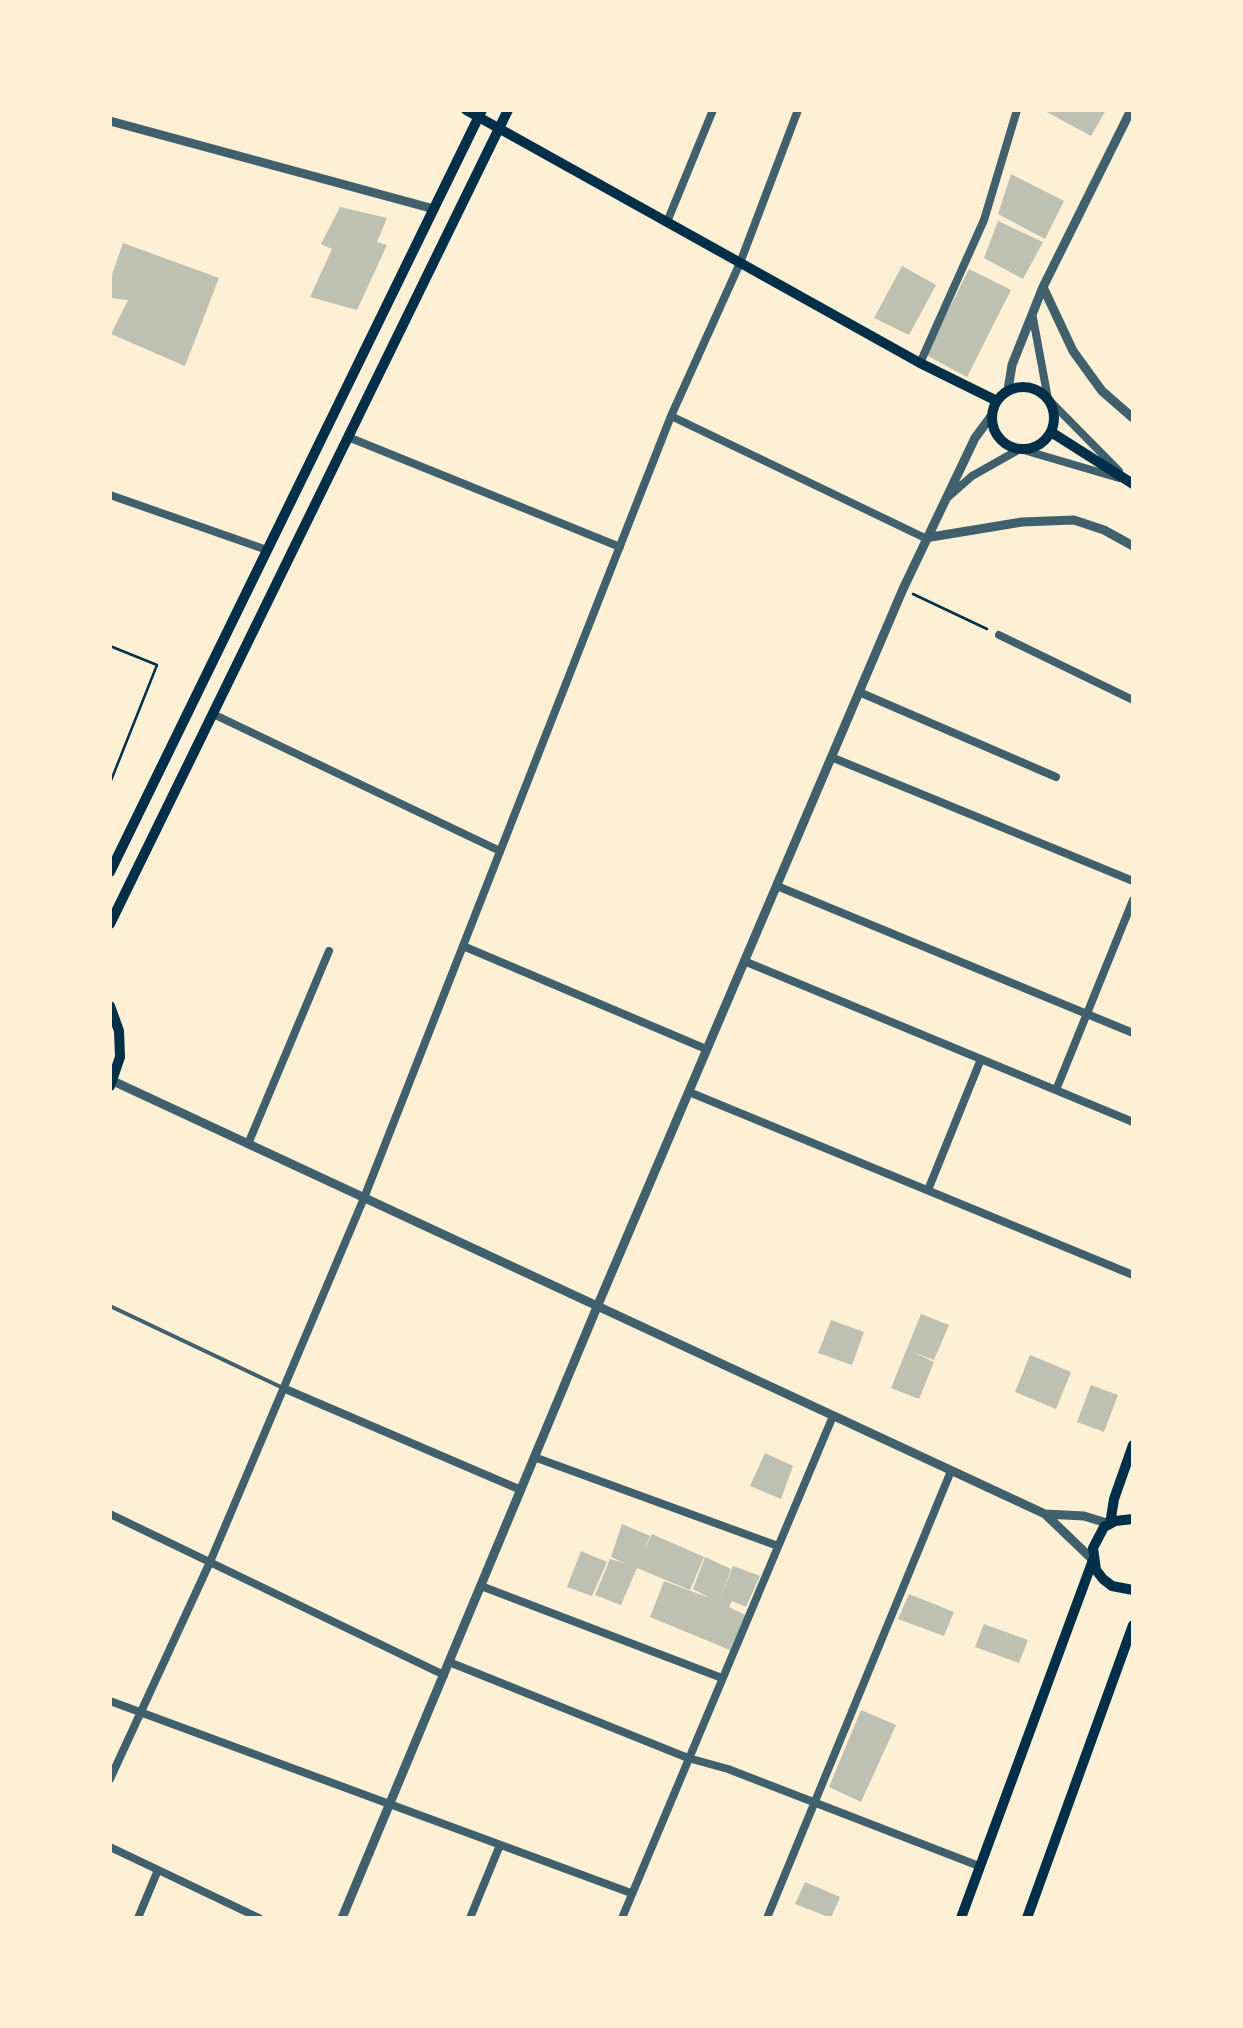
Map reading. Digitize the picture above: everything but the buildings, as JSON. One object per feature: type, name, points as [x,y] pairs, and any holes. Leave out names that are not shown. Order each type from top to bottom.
[{"type":"main road","points":[[466,110],[480,114],[920,363],[997,401]]},
{"type":"main road","points":[[110,924],[508,110]]},
{"type":"main road","points":[[110,872],[480,114]]},
{"type":"main road","points":[[1034,388],[1048,399],[1054,415],[1051,432],[1038,446],[1020,450],[1002,442],[992,415],[997,401],[1008,390],[1034,388]]},
{"type":"main road","points":[[1051,432],[1131,483]]},
{"type":"main road","points":[[110,1006],[119,1031],[120,1056],[111,1083]]},
{"type":"main road","points":[[1110,1524],[1133,1445]]},
{"type":"main road","points":[[961,1918],[1093,1560],[1097,1537],[1110,1524],[1133,1519]]},
{"type":"main road","points":[[1093,1560],[1103,1580],[1133,1590]]},
{"type":"main road","points":[[1027,1918],[1133,1624]]},
{"type":"street","points":[[117,110],[110,121],[434,210]]},
{"type":"street","points":[[667,222],[713,110]]},
{"type":"street","points":[[110,1779],[210,1562],[364,1198],[671,416],[740,263],[798,110]]},
{"type":"street","points":[[920,363],[984,220],[1017,110]]},
{"type":"street","points":[[1008,390],[1012,365],[1043,286],[1132,110]]},
{"type":"street","points":[[1043,286],[1073,351],[1102,391],[1133,418]]},
{"type":"street","points":[[1032,318],[1048,399],[1131,483]]},
{"type":"street","points":[[342,1918],[925,538],[975,438],[992,415]]},
{"type":"street","points":[[671,416],[925,538],[1022,522],[1074,520],[1133,546]]},
{"type":"street","points":[[348,437],[620,546]]},
{"type":"street","points":[[944,500],[972,476],[1020,450],[1131,483]]},
{"type":"street","points":[[110,495],[267,550]]},
{"type":"street","points":[[1000,635],[1133,700]]},
{"type":"street","points":[[859,692],[1056,777]]},
{"type":"street","points":[[213,714],[500,851]]},
{"type":"street","points":[[831,757],[1133,881]]},
{"type":"street","points":[[776,886],[1133,1033]]},
{"type":"street","points":[[1056,1090],[1133,900]]},
{"type":"street","points":[[463,946],[706,1049]]},
{"type":"street","points":[[248,1144],[329,950]]},
{"type":"street","points":[[744,961],[1133,1122]]},
{"type":"street","points":[[928,1190],[981,1059]]},
{"type":"street","points":[[111,1083],[1045,1514],[1093,1560]]},
{"type":"street","points":[[689,1092],[1133,1275]]},
{"type":"street","points":[[283,1388],[521,1490]]},
{"type":"street","points":[[622,1918],[833,1416]]},
{"type":"street","points":[[534,1458],[778,1546]]},
{"type":"street","points":[[767,1918],[952,1471]]},
{"type":"street","points":[[110,1514],[444,1675]]},
{"type":"street","points":[[1045,1514],[1084,1516],[1110,1524]]},
{"type":"street","points":[[481,1586],[722,1678]]},
{"type":"street","points":[[449,1662],[688,1758],[728,1769],[980,1866]]},
{"type":"street","points":[[110,1701],[632,1893]]},
{"type":"street","points":[[470,1918],[500,1845]]},
{"type":"street","points":[[110,1847],[259,1918]]},
{"type":"street","points":[[138,1918],[158,1870]]},
{"type":"lane","points":[[110,1306],[283,1388]]},
{"type":"path","points":[[903,589],[1000,635]]},
{"type":"path","points":[[110,646],[157,665],[110,783]]}]
